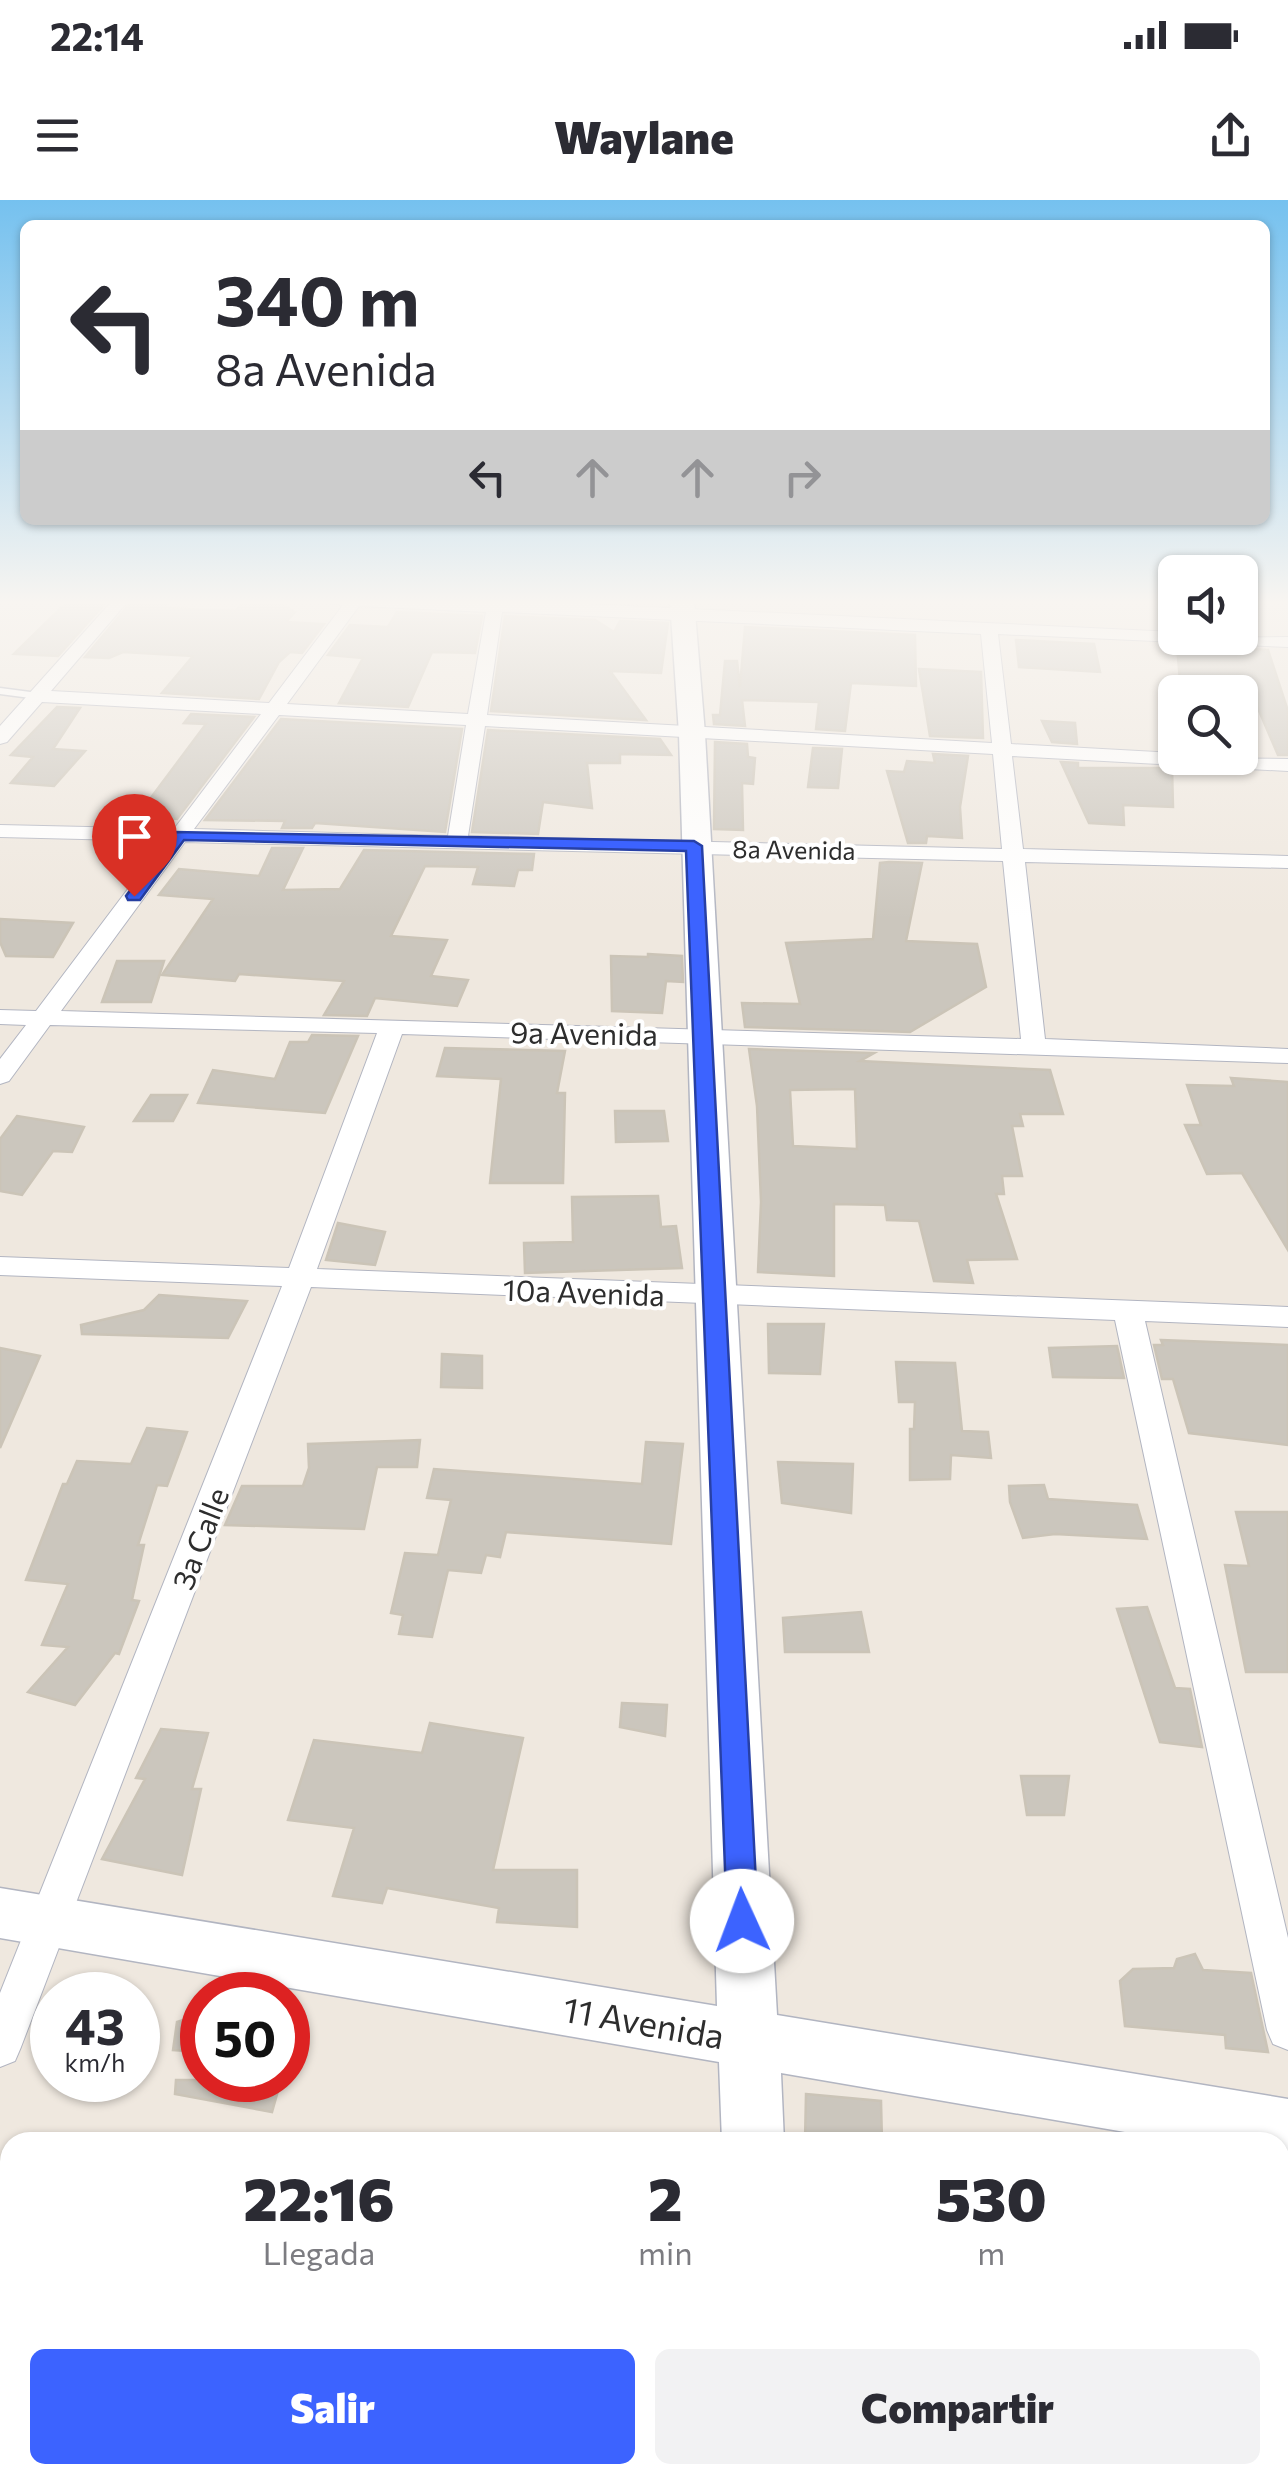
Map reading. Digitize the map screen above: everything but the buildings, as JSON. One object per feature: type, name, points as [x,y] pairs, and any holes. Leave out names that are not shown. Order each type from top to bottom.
[{"type":"main road","points":[[690,707],[752,2132]]},
{"type":"main road","name":"11 Avenida","points":[[26,1917],[1288,2130]]},
{"type":"street","points":[[0,738],[28,707]]},
{"type":"street","points":[[229,707],[1288,765]]},
{"type":"street","points":[[0,1076],[276,707]]},
{"type":"street","points":[[457,842],[478,707]]},
{"type":"street","points":[[997,707],[1034,1048]]},
{"type":"street","name":"8a Avenida","points":[[0,831],[1288,862]]},
{"type":"street","name":"9a Avenida","points":[[0,1018],[703,1034],[1288,1056]]},
{"type":"street","name":"3a Calle","points":[[0,2047],[26,1917],[298,1280],[392,1027]]},
{"type":"street","name":"10a Avenida","points":[[0,1266],[1288,1317]]},
{"type":"street","points":[[1128,1311],[1288,2030]]},
{"type":"route","points":[[134,896],[180,835],[694,846],[742,1921]]}]
